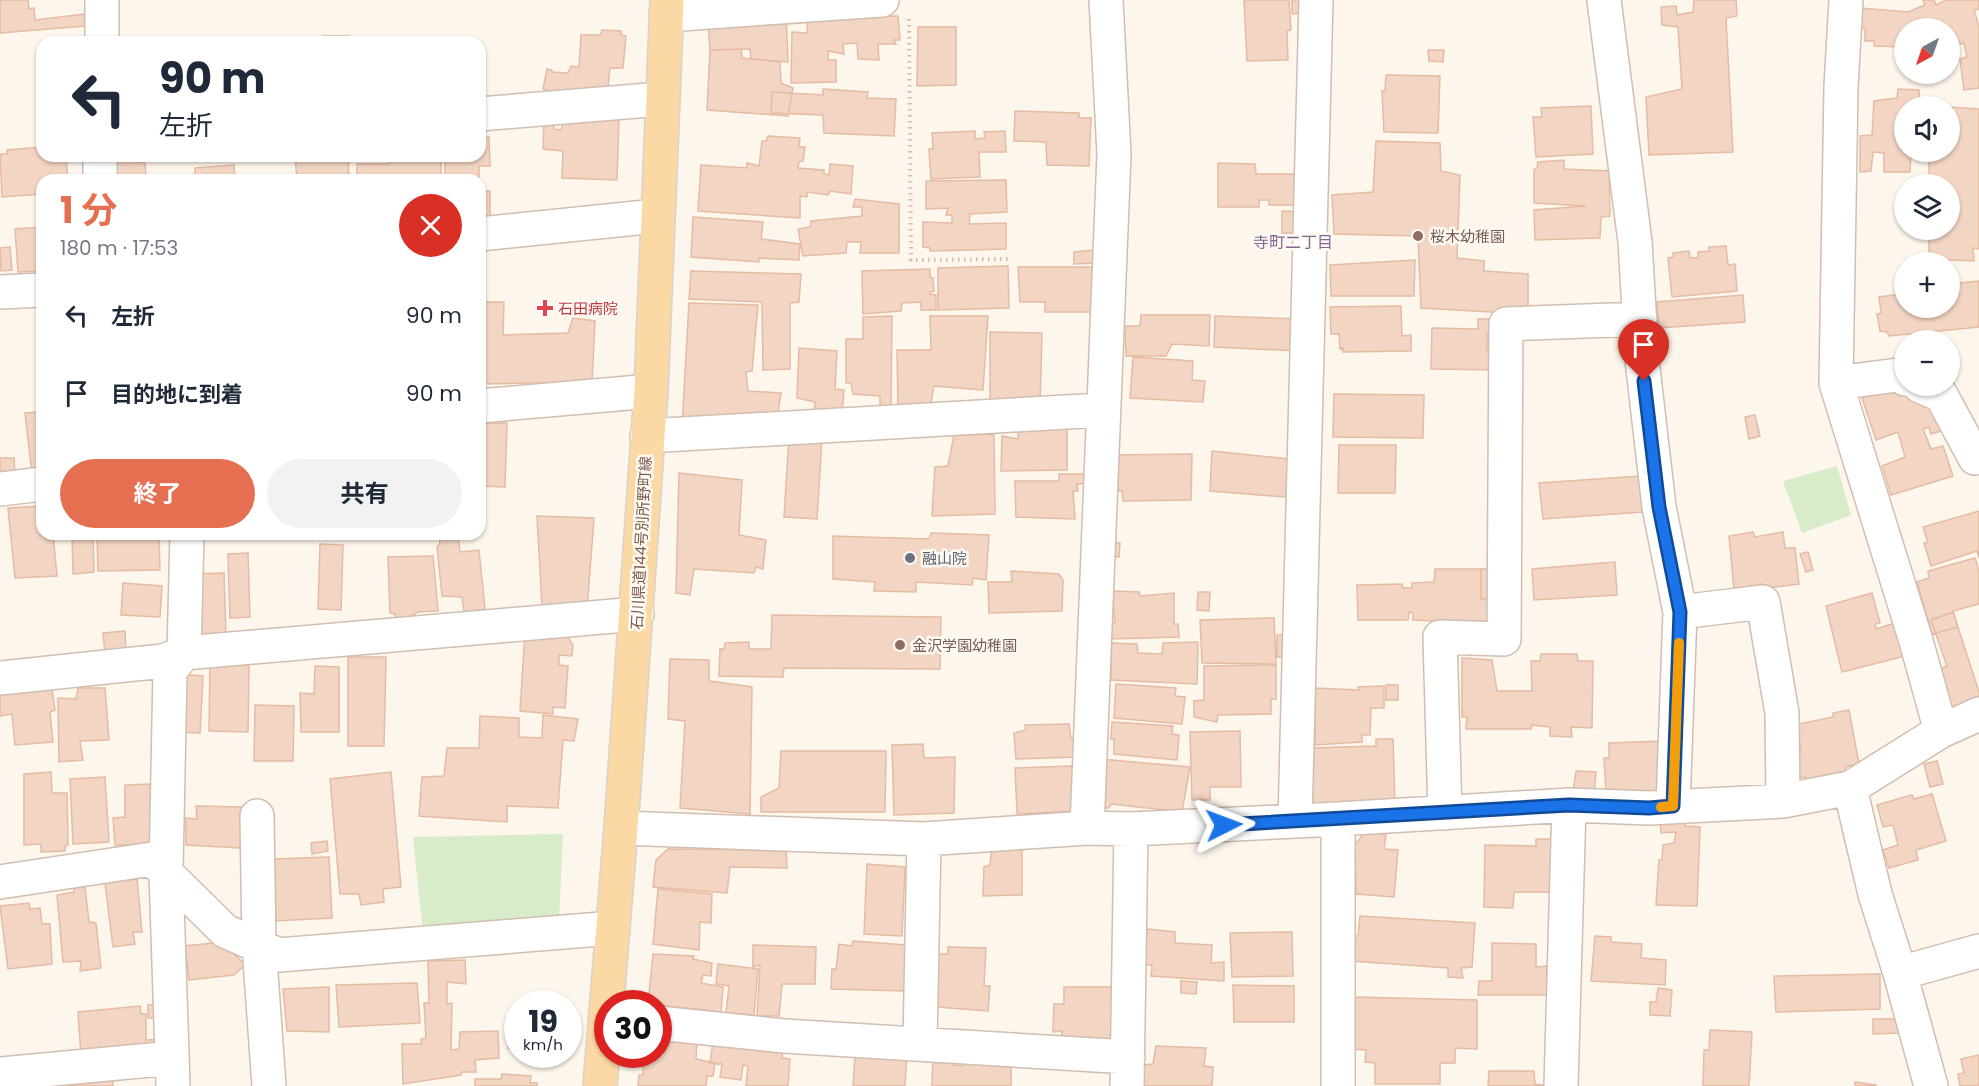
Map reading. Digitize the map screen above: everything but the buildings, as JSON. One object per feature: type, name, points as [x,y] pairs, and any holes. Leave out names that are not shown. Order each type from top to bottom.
[{"type":"main road","name":"石川県道144号別所野町線","points":[[608,990],[637,614],[651,391],[656,216],[666,7]]},
{"type":"main road","name":"石川県道144号別所野町線","points":[[600,1086],[602,1068]]},
{"type":"street","points":[[102,0],[102,36]]},
{"type":"street","points":[[1087,828],[1101,410],[1114,154],[1106,0]]},
{"type":"street","points":[[1295,821],[1316,0]]},
{"type":"street","points":[[1604,0],[1635,242],[1642,360],[1659,507],[1680,612],[1673,806]]},
{"type":"street","points":[[1846,0],[1841,87],[1836,383],[1916,641],[1941,731]]},
{"type":"street","points":[[666,7],[895,6]]},
{"type":"street","points":[[486,114],[661,99]]},
{"type":"street","points":[[486,233],[656,216]]},
{"type":"street","points":[[0,291],[36,290]]},
{"type":"street","points":[[1445,813],[1440,637],[1504,639],[1506,324],[1640,319]]},
{"type":"street","points":[[1836,383],[1894,376]]},
{"type":"street","points":[[486,405],[651,391]]},
{"type":"street","points":[[1942,396],[1975,458],[1979,456]]},
{"type":"street","points":[[647,436],[1101,410]]},
{"type":"street","points":[[0,489],[36,485]]},
{"type":"street","points":[[0,1074],[173,1072],[166,872],[170,671],[184,653],[187,540]]},
{"type":"street","points":[[1680,612],[1763,602],[1782,713],[1783,801]]},
{"type":"street","points":[[0,678],[163,661],[184,653],[637,614]]},
{"type":"street","points":[[621,828],[924,839],[1087,828],[1131,829],[1569,805],[1649,808],[1783,801],[1850,788],[1941,731],[1979,714]]},
{"type":"street","points":[[1850,788],[1875,894],[1931,1086]]},
{"type":"street","points":[[1561,1086],[1569,805]]},
{"type":"street","points":[[257,816],[259,946],[269,1086]]},
{"type":"street","points":[[1338,819],[1338,1086]]},
{"type":"street","points":[[672,1024],[784,1036],[920,1044],[1128,1072],[1131,829]]},
{"type":"street","points":[[920,1044],[924,839]]},
{"type":"street","points":[[0,882],[152,859],[225,931],[279,955],[612,928]]},
{"type":"street","points":[[1900,974],[1979,951]]},
{"type":"path","points":[[895,6],[911,260],[1011,259]]},
{"type":"green space","points":[[1837,466],[1851,515],[1802,533],[1783,481]]},
{"type":"green space","points":[[563,834],[559,921],[423,933],[413,837]]},
{"type":"slow traffic","points":[[1661,807],[1673,806],[1679,643]]},
{"type":"place","name":"桜木幼稚園","points":[[1418,236]]},
{"type":"place","name":"石田病院","points":[[545,308]]},
{"type":"place","name":"融山院","points":[[910,558]]},
{"type":"place","name":"金沢学園幼稚園","points":[[900,645]]},
{"type":"district","name":"寺町二丁目","points":[[1293,242]]},
{"type":"route","points":[[1224,825],[1569,805],[1649,808],[1673,806],[1680,612],[1659,507],[1644,381]]}]
